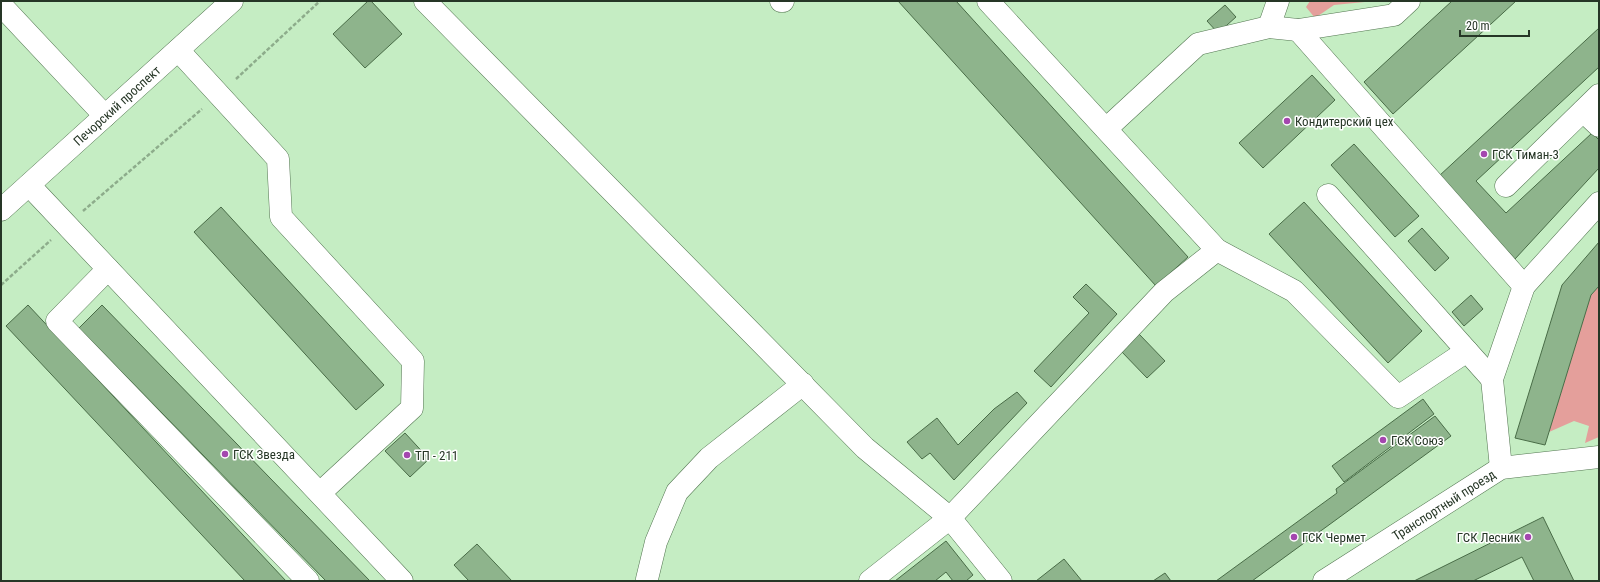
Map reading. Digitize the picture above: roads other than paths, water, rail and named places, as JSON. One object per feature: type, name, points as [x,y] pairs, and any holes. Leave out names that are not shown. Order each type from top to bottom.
[{"type":"street","name":"Печорский проспект","points":[[1,210],[232,1]]},
{"type":"street","points":[[425,1],[865,448],[950,518],[1001,581]]},
{"type":"street","points":[[988,1],[1217,250],[1294,291],[1398,397],[1467,351]]},
{"type":"street","points":[[1269,27],[1278,1]]},
{"type":"street","points":[[1106,129],[1198,44],[1269,27],[1298,30],[1394,16],[1409,1]]},
{"type":"street","points":[[1,5],[105,116]]},
{"type":"street","points":[[1298,30],[1524,286]]},
{"type":"street","points":[[178,50],[278,159],[281,217],[414,360],[412,408],[320,493]]},
{"type":"street","points":[[1506,186],[1599,95]]},
{"type":"street","points":[[1583,111],[1599,126]]},
{"type":"street","points":[[29,185],[402,581]]},
{"type":"street","points":[[1328,195],[1492,379]]},
{"type":"street","points":[[1501,468],[1492,379],[1524,286],[1599,203]]},
{"type":"street","points":[[870,581],[950,518],[1164,292],[1217,250]]},
{"type":"street","points":[[108,269],[57,321],[308,581]]},
{"type":"street","points":[[647,581],[656,542],[677,492],[709,458],[803,384]]},
{"type":"street","name":"Транспортный проезд","points":[[1324,581],[1501,468],[1599,457]]},
{"type":"place","name":"Кондитерский цех","points":[[1287,121]]},
{"type":"place","name":"ГСК Тиман-3","points":[[1484,154]]},
{"type":"place","name":"ГСК Союз","points":[[1383,440]]},
{"type":"place","name":"ГСК Звезда","points":[[225,454]]},
{"type":"place","name":"ТП - 211","points":[[407,455]]},
{"type":"place","name":"ГСК Чермет","points":[[1294,537]]},
{"type":"place","name":"ГСК Лесник","points":[[1528,537]]}]
